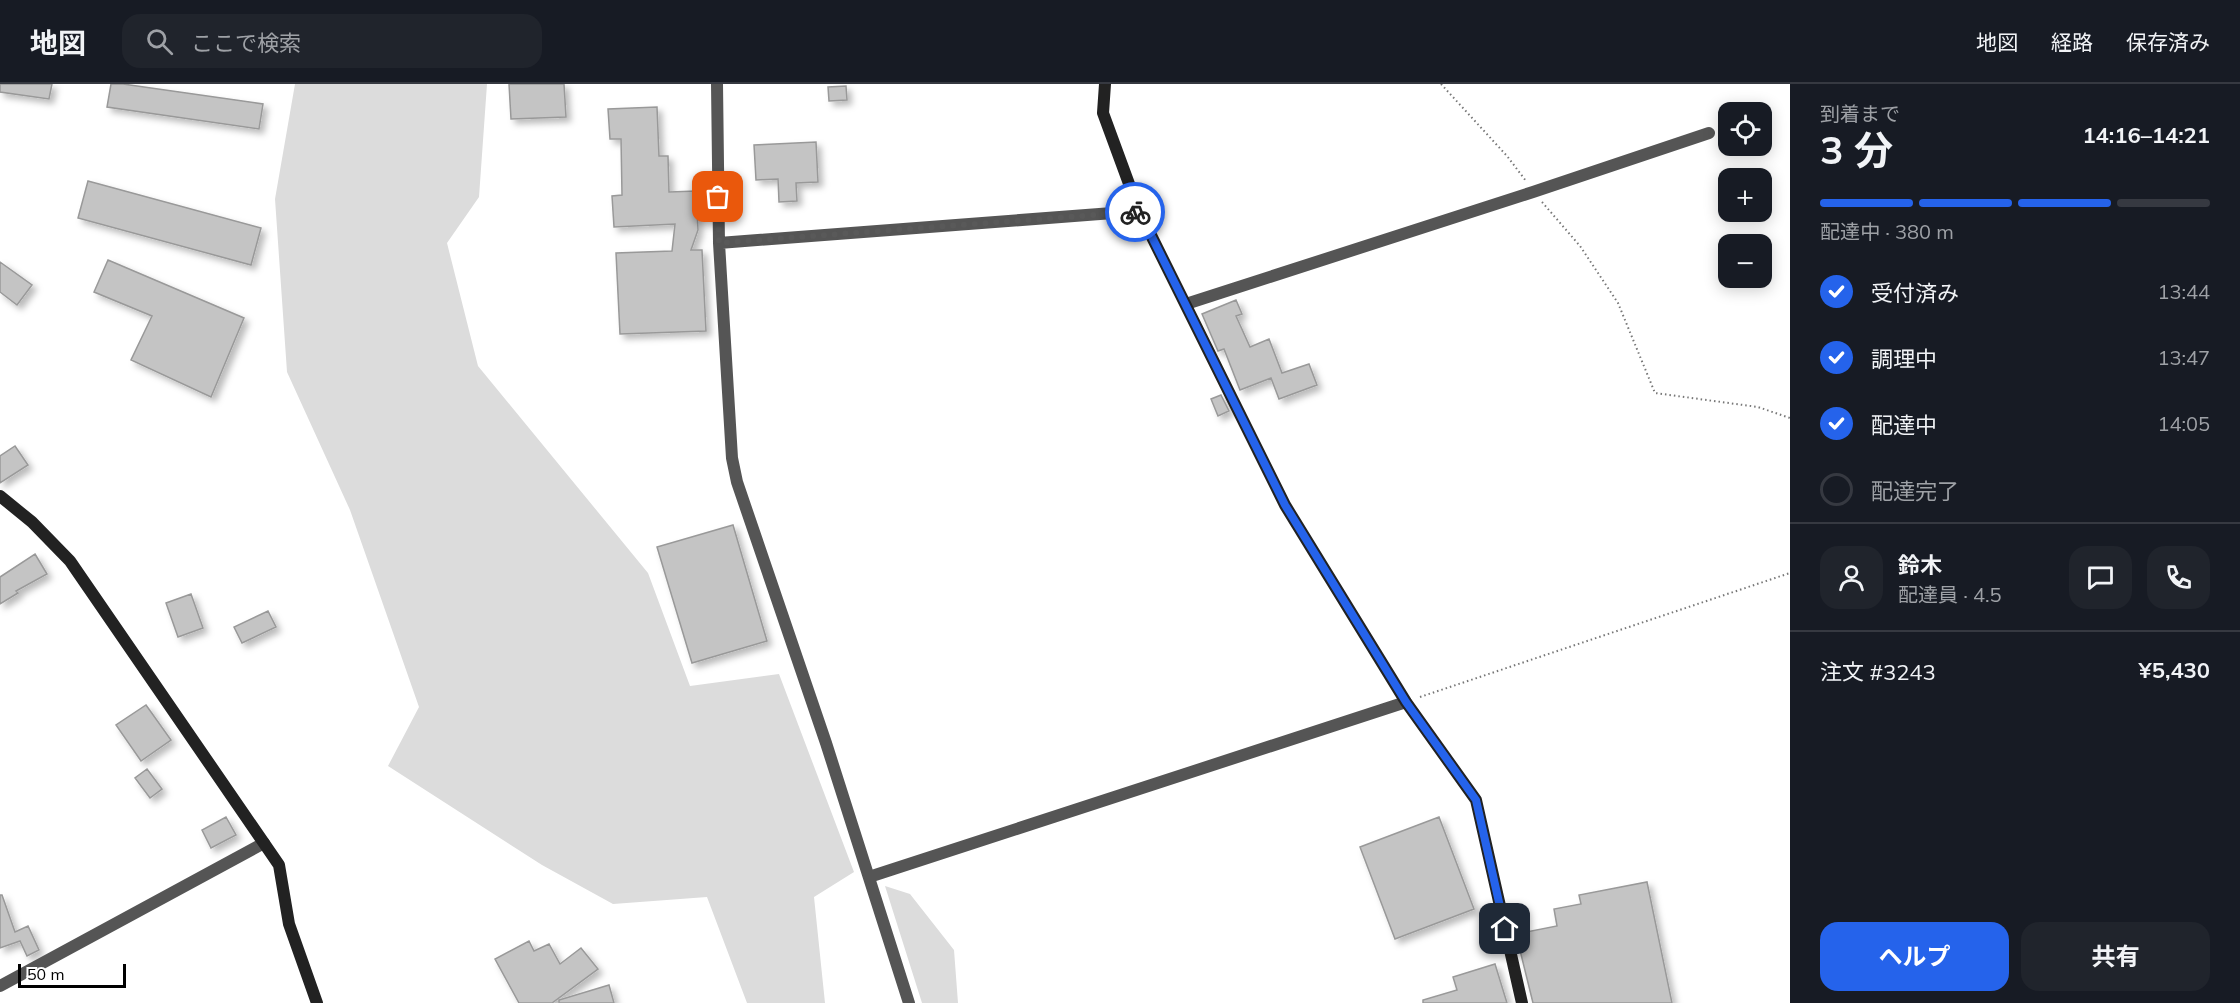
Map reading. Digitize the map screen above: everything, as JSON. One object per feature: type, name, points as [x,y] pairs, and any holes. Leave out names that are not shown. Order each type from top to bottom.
[{"type":"street","points":[[717,84],[719,243],[732,458],[737,482],[826,743],[909,1003]]},
{"type":"street","points":[[1105,84],[1103,112],[1139,211],[1285,505],[1406,702],[1476,800],[1522,1003]]},
{"type":"street","points":[[1186,304],[1709,133]]},
{"type":"street","points":[[719,243],[1139,211]]},
{"type":"street","points":[[0,496],[32,522],[70,561],[279,865],[289,924],[317,1003]]},
{"type":"street","points":[[869,877],[1406,702]]},
{"type":"street","points":[[0,986],[264,843]]},
{"type":"path","points":[[1441,84],[1507,156],[1533,192],[1580,246],[1618,303],[1655,393],[1758,406],[1790,418]]},
{"type":"path","points":[[1406,702],[1790,573]]},
{"type":"shaded area","points":[[295,84],[487,84],[479,197],[447,243],[478,366],[648,573],[690,686],[779,674],[854,872],[814,897],[825,1003],[747,1003],[707,897],[613,904],[542,865],[388,766],[419,707],[350,510],[287,372],[275,199]]},
{"type":"shaded area","points":[[885,886],[910,894],[954,950],[958,1003],[922,1003]]},
{"type":"building","points":[[0,84],[52,84],[49,99],[0,92]]},
{"type":"building","points":[[111,84],[263,104],[259,129],[107,107]]},
{"type":"building","points":[[509,84],[564,84],[566,117],[511,119]]},
{"type":"building","points":[[846,86],[847,100],[829,101],[828,87]]},
{"type":"building","points":[[657,107],[659,156],[668,156],[669,192],[696,191],[698,230],[691,250],[702,250],[706,331],[620,334],[616,253],[672,251],[675,224],[614,227],[612,196],[622,195],[621,139],[610,139],[608,109]]},
{"type":"building","points":[[816,142],[818,182],[796,183],[797,201],[779,202],[778,179],[756,180],[754,145]]},
{"type":"building","points":[[88,181],[261,228],[251,265],[78,218]]},
{"type":"building","points":[[108,260],[244,318],[211,397],[131,360],[152,316],[94,292]]},
{"type":"building","points":[[0,262],[32,285],[17,305],[0,292]]},
{"type":"building","points":[[1236,300],[1242,314],[1236,316],[1250,347],[1269,339],[1282,373],[1309,364],[1317,385],[1279,399],[1271,378],[1240,390],[1224,349],[1218,351],[1202,314]]},
{"type":"building","points":[[1221,395],[1229,411],[1218,416],[1211,399]]},
{"type":"building","points":[[15,446],[28,465],[0,483],[0,456]]},
{"type":"building","points":[[733,525],[767,641],[692,663],[657,547]]},
{"type":"building","points":[[35,554],[47,574],[16,591],[18,593],[0,604],[0,577]]},
{"type":"building","points":[[191,594],[203,628],[178,637],[166,603]]},
{"type":"building","points":[[268,611],[276,627],[242,643],[234,627]]},
{"type":"building","points":[[146,705],[171,740],[141,761],[116,725]]},
{"type":"building","points":[[147,769],[162,789],[150,798],[135,778]]},
{"type":"building","points":[[226,817],[236,835],[211,848],[202,830]]},
{"type":"building","points":[[1439,817],[1474,909],[1395,939],[1360,847]]},
{"type":"building","points":[[1647,882],[1672,1003],[1533,1003],[1516,934],[1557,926],[1554,909],[1581,904],[1579,895]]},
{"type":"building","points":[[0,895],[2,895],[15,932],[28,926],[39,950],[27,956],[20,941],[0,948]]},
{"type":"building","points":[[529,941],[534,951],[549,944],[560,964],[581,948],[598,969],[552,1003],[519,1003],[495,959]]},
{"type":"building","points":[[1495,964],[1507,1003],[1423,1003],[1423,1000],[1457,990],[1453,977]]},
{"type":"building","points":[[609,985],[614,1003],[559,1003],[559,1000]]},
{"type":"way so far","points":[[718,197],[719,243],[1135,212]]},
{"type":"route","points":[[1135,212],[1139,211],[1285,505],[1406,702],[1476,800],[1505,929]]}]
